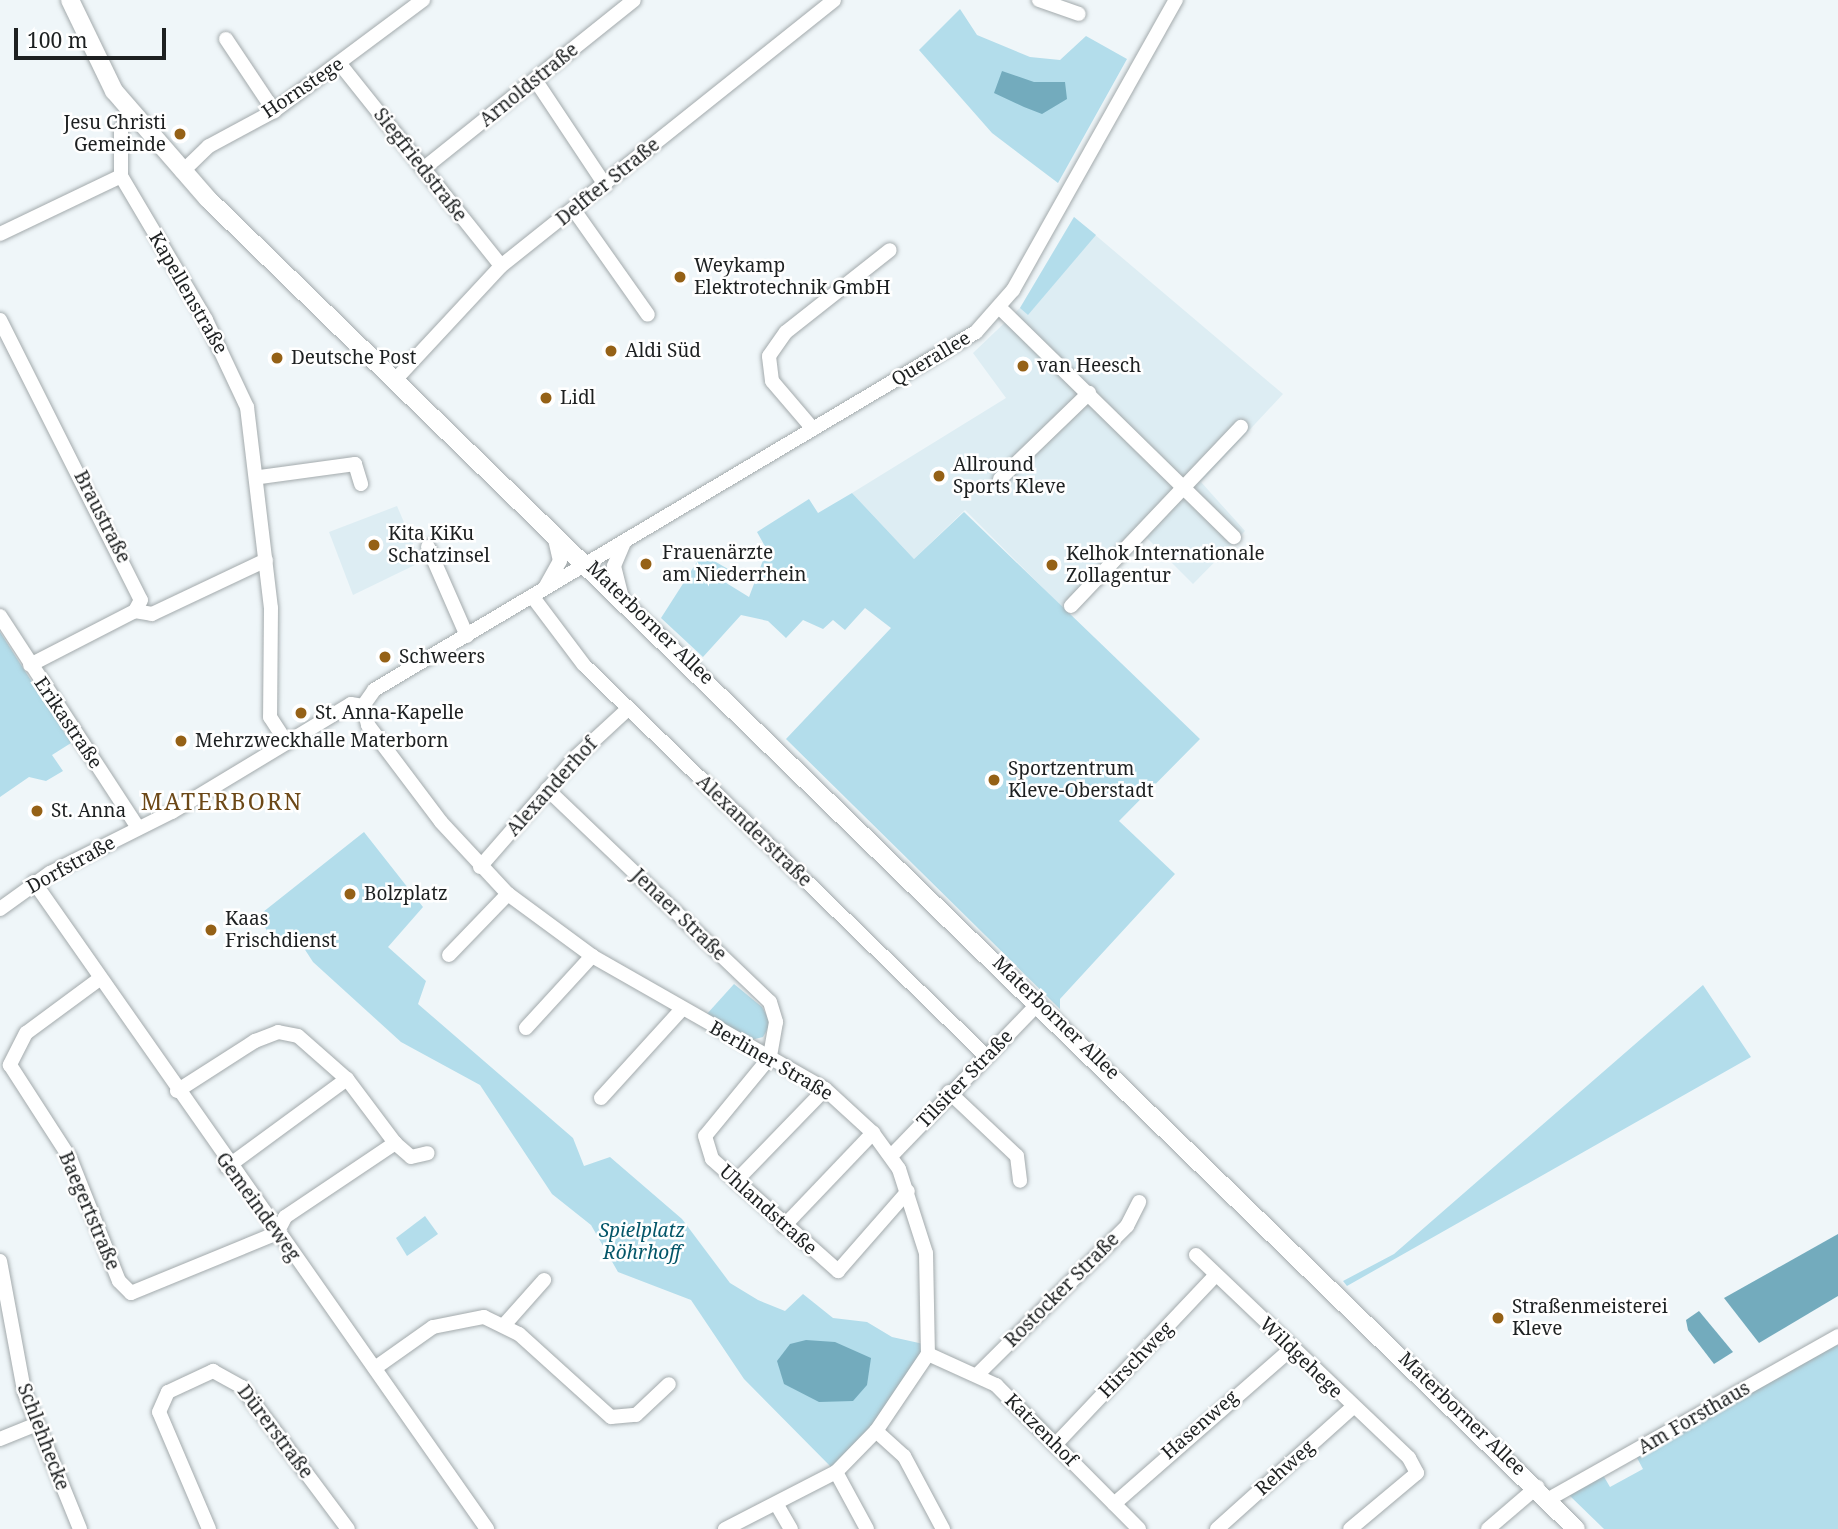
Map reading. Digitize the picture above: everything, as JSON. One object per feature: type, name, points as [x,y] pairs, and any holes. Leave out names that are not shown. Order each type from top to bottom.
[{"type":"main road","name":"Materborner Allee","points":[[70,0],[131,114],[182,172],[621,594],[1543,1493],[1576,1529]]},
{"type":"street","name":"Hornstege","points":[[182,172],[209,146],[274,111],[423,0]]},
{"type":"street","name":"Arnoldstraße","points":[[423,169],[634,0]]},
{"type":"street","name":"Delfter Straße","points":[[396,379],[500,266],[834,0]]},
{"type":"street","points":[[1040,0],[1079,14]]},
{"type":"street","name":"Querallee","points":[[588,563],[963,341],[999,307],[1069,196],[1176,0]]},
{"type":"street","points":[[226,39],[274,111]]},
{"type":"street","name":"Siegfriedstraße","points":[[340,64],[500,266]]},
{"type":"street","points":[[536,81],[605,185]]},
{"type":"street","name":"Kapellenstraße","points":[[131,114],[121,129],[121,176],[230,367],[247,407],[260,477],[266,560],[271,717],[286,742]]},
{"type":"street","points":[[0,234],[121,176]]},
{"type":"street","points":[[573,210],[648,315]]},
{"type":"street","points":[[813,429],[772,381],[769,356],[786,332],[890,250]]},
{"type":"street","points":[[999,307],[1185,484],[1234,537]]},
{"type":"street","name":"Braustraße","points":[[2,329],[139,589],[135,611]]},
{"type":"street","points":[[1000,479],[1089,393]]},
{"type":"street","points":[[1071,606],[1241,427]]},
{"type":"street","points":[[348,448],[361,484]]},
{"type":"street","points":[[260,477],[355,464]]},
{"type":"street","points":[[538,593],[560,561],[551,526]]},
{"type":"street","points":[[621,594],[614,561],[627,539]]},
{"type":"street","points":[[428,547],[467,636]]},
{"type":"street","points":[[30,665],[135,611],[152,614],[266,560]]},
{"type":"street","name":"Dorfstraße","points":[[0,909],[34,882],[138,828],[351,705],[363,706],[374,690],[588,563]]},
{"type":"street","name":"Alexanderstraße","points":[[538,593],[584,665],[986,1056]]},
{"type":"street","name":"Erikastraße","points":[[0,616],[138,828]]},
{"type":"street","name":"Berliner Straße","points":[[363,706],[368,725],[481,867],[508,894],[592,956],[681,1010],[825,1089],[873,1133],[892,1155],[908,1191],[926,1253],[928,1354]]},
{"type":"street","name":"Alexanderhof","points":[[481,867],[547,789],[628,709]]},
{"type":"street","name":"Jenaer Straße","points":[[547,789],[770,1002],[776,1022],[771,1057]]},
{"type":"street","name":"Gemeindeweg","points":[[34,882],[227,1167],[321,1292],[487,1529]]},
{"type":"street","points":[[449,955],[508,894]]},
{"type":"street","points":[[526,1028],[592,956]]},
{"type":"street","name":"Baegertstraße","points":[[98,980],[26,1033],[10,1065],[70,1158],[119,1281],[131,1293],[153,1288],[277,1233]]},
{"type":"street","name":"Tilsiter Straße","points":[[892,1155],[949,1092],[1040,1003]]},
{"type":"street","points":[[601,1098],[681,1010]]},
{"type":"street","points":[[177,1091],[278,1032],[298,1036],[323,1052],[395,1143],[411,1157],[428,1153]]},
{"type":"street","name":"Uhlandstraße","points":[[771,1057],[705,1136],[706,1152],[784,1226],[838,1271],[908,1191]]},
{"type":"street","points":[[227,1167],[347,1079]]},
{"type":"street","points":[[736,1181],[825,1089]]},
{"type":"street","points":[[949,1092],[1017,1156],[1020,1181]]},
{"type":"street","points":[[784,1226],[873,1133]]},
{"type":"street","points":[[277,1233],[285,1217],[395,1143]]},
{"type":"street","name":"Rostocker Straße","points":[[978,1374],[1127,1226],[1139,1202]]},
{"type":"street","name":"Wildgehege","points":[[1196,1255],[1290,1350],[1409,1458],[1417,1474],[1350,1529]]},
{"type":"street","name":"Schlehhecke","points":[[0,1261],[35,1425],[80,1529]]},
{"type":"street","name":"Hirschweg","points":[[1055,1445],[1216,1275]]},
{"type":"street","points":[[505,1324],[544,1280]]},
{"type":"street","points":[[375,1368],[450,1321],[484,1317],[505,1324],[611,1417],[636,1415],[669,1384]]},
{"type":"street","name":"Am Forsthaus","points":[[1488,1529],[1543,1493],[1838,1336]]},
{"type":"street","name":"Hasenweg","points":[[1114,1504],[1290,1350]]},
{"type":"street","points":[[725,1529],[778,1505],[836,1472],[876,1431],[928,1354]]},
{"type":"street","name":"Katzenhof","points":[[928,1354],[978,1374],[1055,1445],[1139,1529]]},
{"type":"street","name":"Dürerstraße","points":[[209,1529],[159,1412],[168,1392],[213,1371],[242,1387],[348,1529]]},
{"type":"street","name":"Rehweg","points":[[1217,1529],[1353,1408]]},
{"type":"street","points":[[0,1439],[35,1425]]},
{"type":"street","points":[[876,1431],[904,1456],[943,1529]]},
{"type":"street","points":[[836,1472],[867,1529]]},
{"type":"street","points":[[778,1505],[790,1529]]},
{"type":"shaded area","points":[[1002,71],[1034,82],[1065,82],[1067,99],[1042,114],[1024,107],[994,93]]},
{"type":"shaded area","points":[[1074,217],[1283,394],[1201,482],[1245,531],[1193,584],[1147,538],[1068,613],[965,510],[914,559],[852,493],[1006,398],[973,353],[1020,308]]},
{"type":"shaded area","name":"Kita KiKu Schatzinsel","points":[[397,506],[421,562],[353,595],[329,532]]},
{"type":"shaded area","points":[[1838,1234],[1838,1296],[1759,1343],[1724,1298]]},
{"type":"shaded area","points":[[1699,1311],[1733,1352],[1714,1364],[1688,1330],[1686,1320]]},
{"type":"shaded area","points":[[806,1340],[835,1342],[871,1358],[867,1385],[853,1401],[819,1402],[784,1384],[777,1361],[790,1344]]},
{"type":"green space","points":[[960,9],[977,35],[1030,57],[1060,60],[1086,36],[1127,59],[1058,183],[992,133],[919,50]]},
{"type":"green space","points":[[1074,217],[1096,235],[1028,315],[1020,308]]},
{"type":"green space","name":"Sportzentrum Kleve-Oberstadt","points":[[852,493],[914,559],[964,512],[1200,739],[1119,821],[1175,874],[1060,999],[1060,1009],[786,739],[891,628],[865,608],[845,630],[833,620],[823,629],[803,620],[786,638],[768,621],[741,615],[703,657],[661,618],[702,554],[728,569],[723,581],[749,597],[767,550],[757,532],[809,499],[818,513]]},
{"type":"green space","points":[[0,632],[71,743],[52,755],[63,771],[46,781],[29,777],[0,797]]},
{"type":"green space","name":"Spielplatz Röhrhoff","points":[[364,832],[423,907],[388,947],[426,981],[418,1004],[573,1138],[584,1166],[610,1157],[682,1219],[730,1283],[758,1300],[785,1311],[803,1294],[833,1318],[867,1322],[892,1337],[928,1345],[928,1354],[836,1472],[744,1379],[691,1300],[618,1272],[591,1225],[552,1194],[480,1085],[401,1042],[313,962],[300,942],[271,937],[258,916]]},
{"type":"green space","points":[[734,984],[762,1007],[771,1023],[763,1037],[751,1040],[706,1015]]},
{"type":"green space","points":[[1703,985],[1751,1057],[1347,1286],[1343,1281],[1394,1254]]},
{"type":"green space","points":[[425,1216],[438,1234],[407,1256],[396,1238]]},
{"type":"green space","points":[[1838,1344],[1838,1529],[1604,1529],[1569,1495],[1603,1475],[1610,1487],[1643,1469],[1636,1456]]},
{"type":"place","name":"Jesu Christi Gemeinde","points":[[180,134]]},
{"type":"place","name":"Weykamp Elektrotechnik GmbH","points":[[680,277]]},
{"type":"place","name":"Aldi Süd","points":[[611,351]]},
{"type":"place","name":"Deutsche Post","points":[[277,358]]},
{"type":"place","name":"van Heesch","points":[[1023,366]]},
{"type":"place","name":"Lidl","points":[[546,398]]},
{"type":"place","name":"Allround Sports Kleve","points":[[939,476]]},
{"type":"place","name":"Kita KiKu Schatzinsel","points":[[374,545]]},
{"type":"place","name":"Frauenärzte am Niederrhein","points":[[646,564]]},
{"type":"place","name":"Kelhok Internationale Zollagentur","points":[[1052,565]]},
{"type":"place","name":"Schweers","points":[[385,657]]},
{"type":"place","name":"St. Anna-Kapelle","points":[[301,713]]},
{"type":"place","name":"Mehrzweckhalle Materborn","points":[[181,741]]},
{"type":"place","name":"Sportzentrum Kleve-Oberstadt","points":[[994,780]]},
{"type":"place","name":"St. Anna","points":[[37,811]]},
{"type":"place","name":"Bolzplatz","points":[[350,894]]},
{"type":"place","name":"Kaas Frischdienst","points":[[211,930]]},
{"type":"place","name":"Straßenmeisterei Kleve","points":[[1498,1318]]},
{"type":"district","name":"MATERBORN","points":[[222,801]]}]
